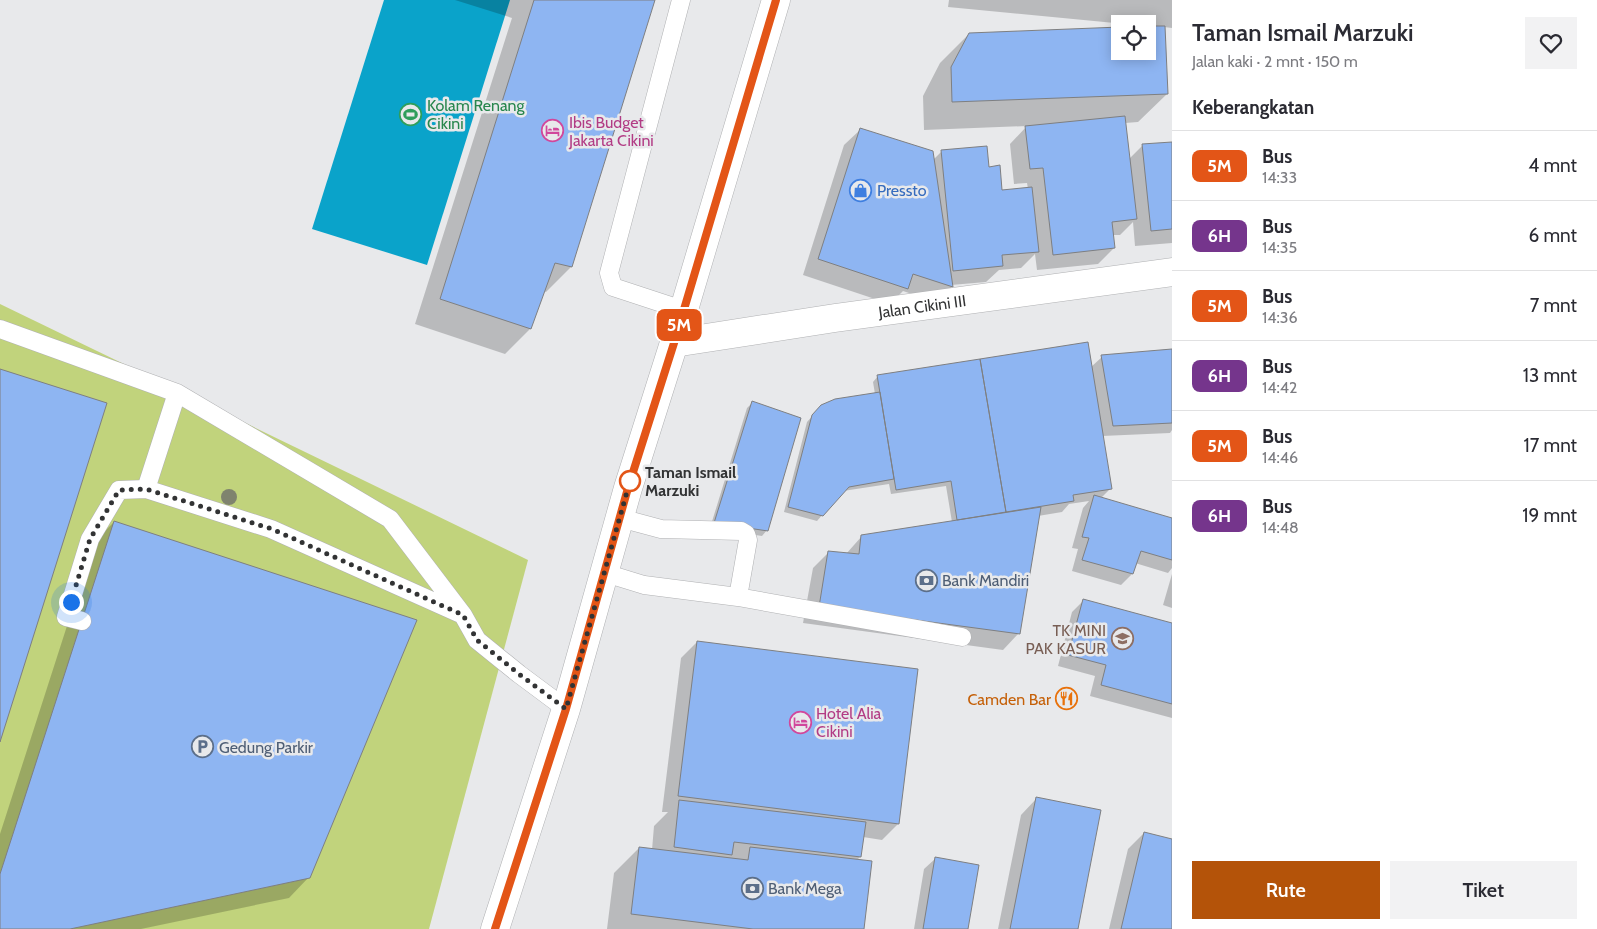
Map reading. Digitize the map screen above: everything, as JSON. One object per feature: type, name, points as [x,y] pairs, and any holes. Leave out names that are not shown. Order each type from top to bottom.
[{"type":"main road","points":[[495,929],[566,709],[628,488],[674,343],[776,0]]},
{"type":"main road","name":"Jalan Cikini III","points":[[674,343],[835,318],[1172,272]]},
{"type":"lane","points":[[681,0],[608,274],[613,287],[683,310]]},
{"type":"lane","points":[[0,329],[178,393],[390,519],[463,615],[477,640],[566,709]]},
{"type":"lane","points":[[146,489],[178,393]]},
{"type":"lane","points":[[82,621],[66,617],[90,539],[119,490],[146,489],[272,529],[463,615]]},
{"type":"lane","points":[[620,518],[661,529],[740,531],[746,534],[748,540],[738,597]]},
{"type":"lane","points":[[605,573],[644,585],[738,597],[962,637]]},
{"type":"green space","points":[[0,304],[528,560],[429,929],[0,929]]},
{"type":"water","name":"Kolam Renang Cikini","points":[[384,0],[510,0],[427,265],[312,229]]},
{"type":"building","name":"Ibis Budget Jakarta Cikini","points":[[534,0],[655,0],[572,267],[555,263],[531,329],[440,299]]},
{"type":"building","points":[[1156,26],[1165,26],[1168,94],[952,102],[951,67],[969,33],[1111,27],[1111,60],[1156,60]]},
{"type":"building","points":[[1125,116],[1137,219],[1112,222],[1115,248],[1053,255],[1043,168],[1030,169],[1025,126]]},
{"type":"building","points":[[860,128],[933,151],[953,287],[913,274],[908,289],[818,259]]},
{"type":"building","points":[[1172,142],[1172,229],[1151,231],[1142,144]]},
{"type":"building","points":[[987,146],[989,167],[1000,165],[1002,190],[1032,187],[1039,252],[1002,255],[1003,266],[953,271],[941,150]]},
{"type":"building","points":[[1088,342],[1112,489],[1073,495],[1074,501],[1006,512],[980,359]]},
{"type":"building","points":[[1172,349],[1172,423],[1113,426],[1101,355]]},
{"type":"building","points":[[980,359],[1006,512],[957,520],[951,481],[896,490],[877,375]]},
{"type":"building","points":[[0,369],[107,403],[0,742]]},
{"type":"building","points":[[880,392],[894,479],[849,487],[823,516],[788,507],[812,415],[821,405],[835,399]]},
{"type":"building","points":[[752,401],[801,418],[768,531],[714,523]]},
{"type":"building","points":[[1094,495],[1172,518],[1172,560],[1141,551],[1133,574],[1082,560],[1089,538],[1082,537]]},
{"type":"building","name":"Bank Mandiri","points":[[1041,507],[1020,634],[819,607],[828,551],[859,554],[861,535]]},
{"type":"building","name":"Gedung Parkir","points":[[114,521],[417,620],[310,878],[70,929],[0,929],[0,874]]},
{"type":"building","name":"TK MINI PAK KASUR","points":[[1083,599],[1172,623],[1172,704],[1101,685],[1106,665],[1068,655]]},
{"type":"building","name":"Hotel Alia Cikini","points":[[697,641],[918,669],[899,824],[678,796]]},
{"type":"building","points":[[1036,797],[1101,810],[1078,929],[1010,929]]},
{"type":"building","points":[[679,800],[866,822],[861,857],[734,842],[732,855],[674,847]]},
{"type":"building","points":[[1144,832],[1172,839],[1172,929],[1121,929]]},
{"type":"building","name":"Bank Mega","points":[[639,847],[748,860],[750,847],[872,861],[864,929],[753,929],[631,914]]},
{"type":"building","points":[[935,857],[979,865],[968,929],[923,929]]},
{"type":"bus line","name":"5M","points":[[495,929],[566,709],[628,488],[674,343],[776,0]]},
{"type":"place","name":"Kolam Renang Cikini","points":[[411,114]]},
{"type":"place","name":"Ibis Budget Jakarta Cikini","points":[[553,131]]},
{"type":"place","name":"Pressto","points":[[861,190]]},
{"type":"place","name":"Taman Ismail Marzuki","points":[[630,481]]},
{"type":"place","name":"Bank Mandiri","points":[[926,580]]},
{"type":"place","name":"TK MINI PAK KASUR","points":[[1122,639]]},
{"type":"place","name":"Camden Bar","points":[[1067,699]]},
{"type":"place","name":"Hotel Alia Cikini","points":[[800,722]]},
{"type":"place","name":"Gedung Parkir","points":[[203,747]]},
{"type":"place","name":"Bank Mega","points":[[752,888]]},
{"type":"route","points":[[71,602],[90,539],[119,490],[146,489],[272,529],[463,615],[477,640],[566,709],[630,481]]}]
